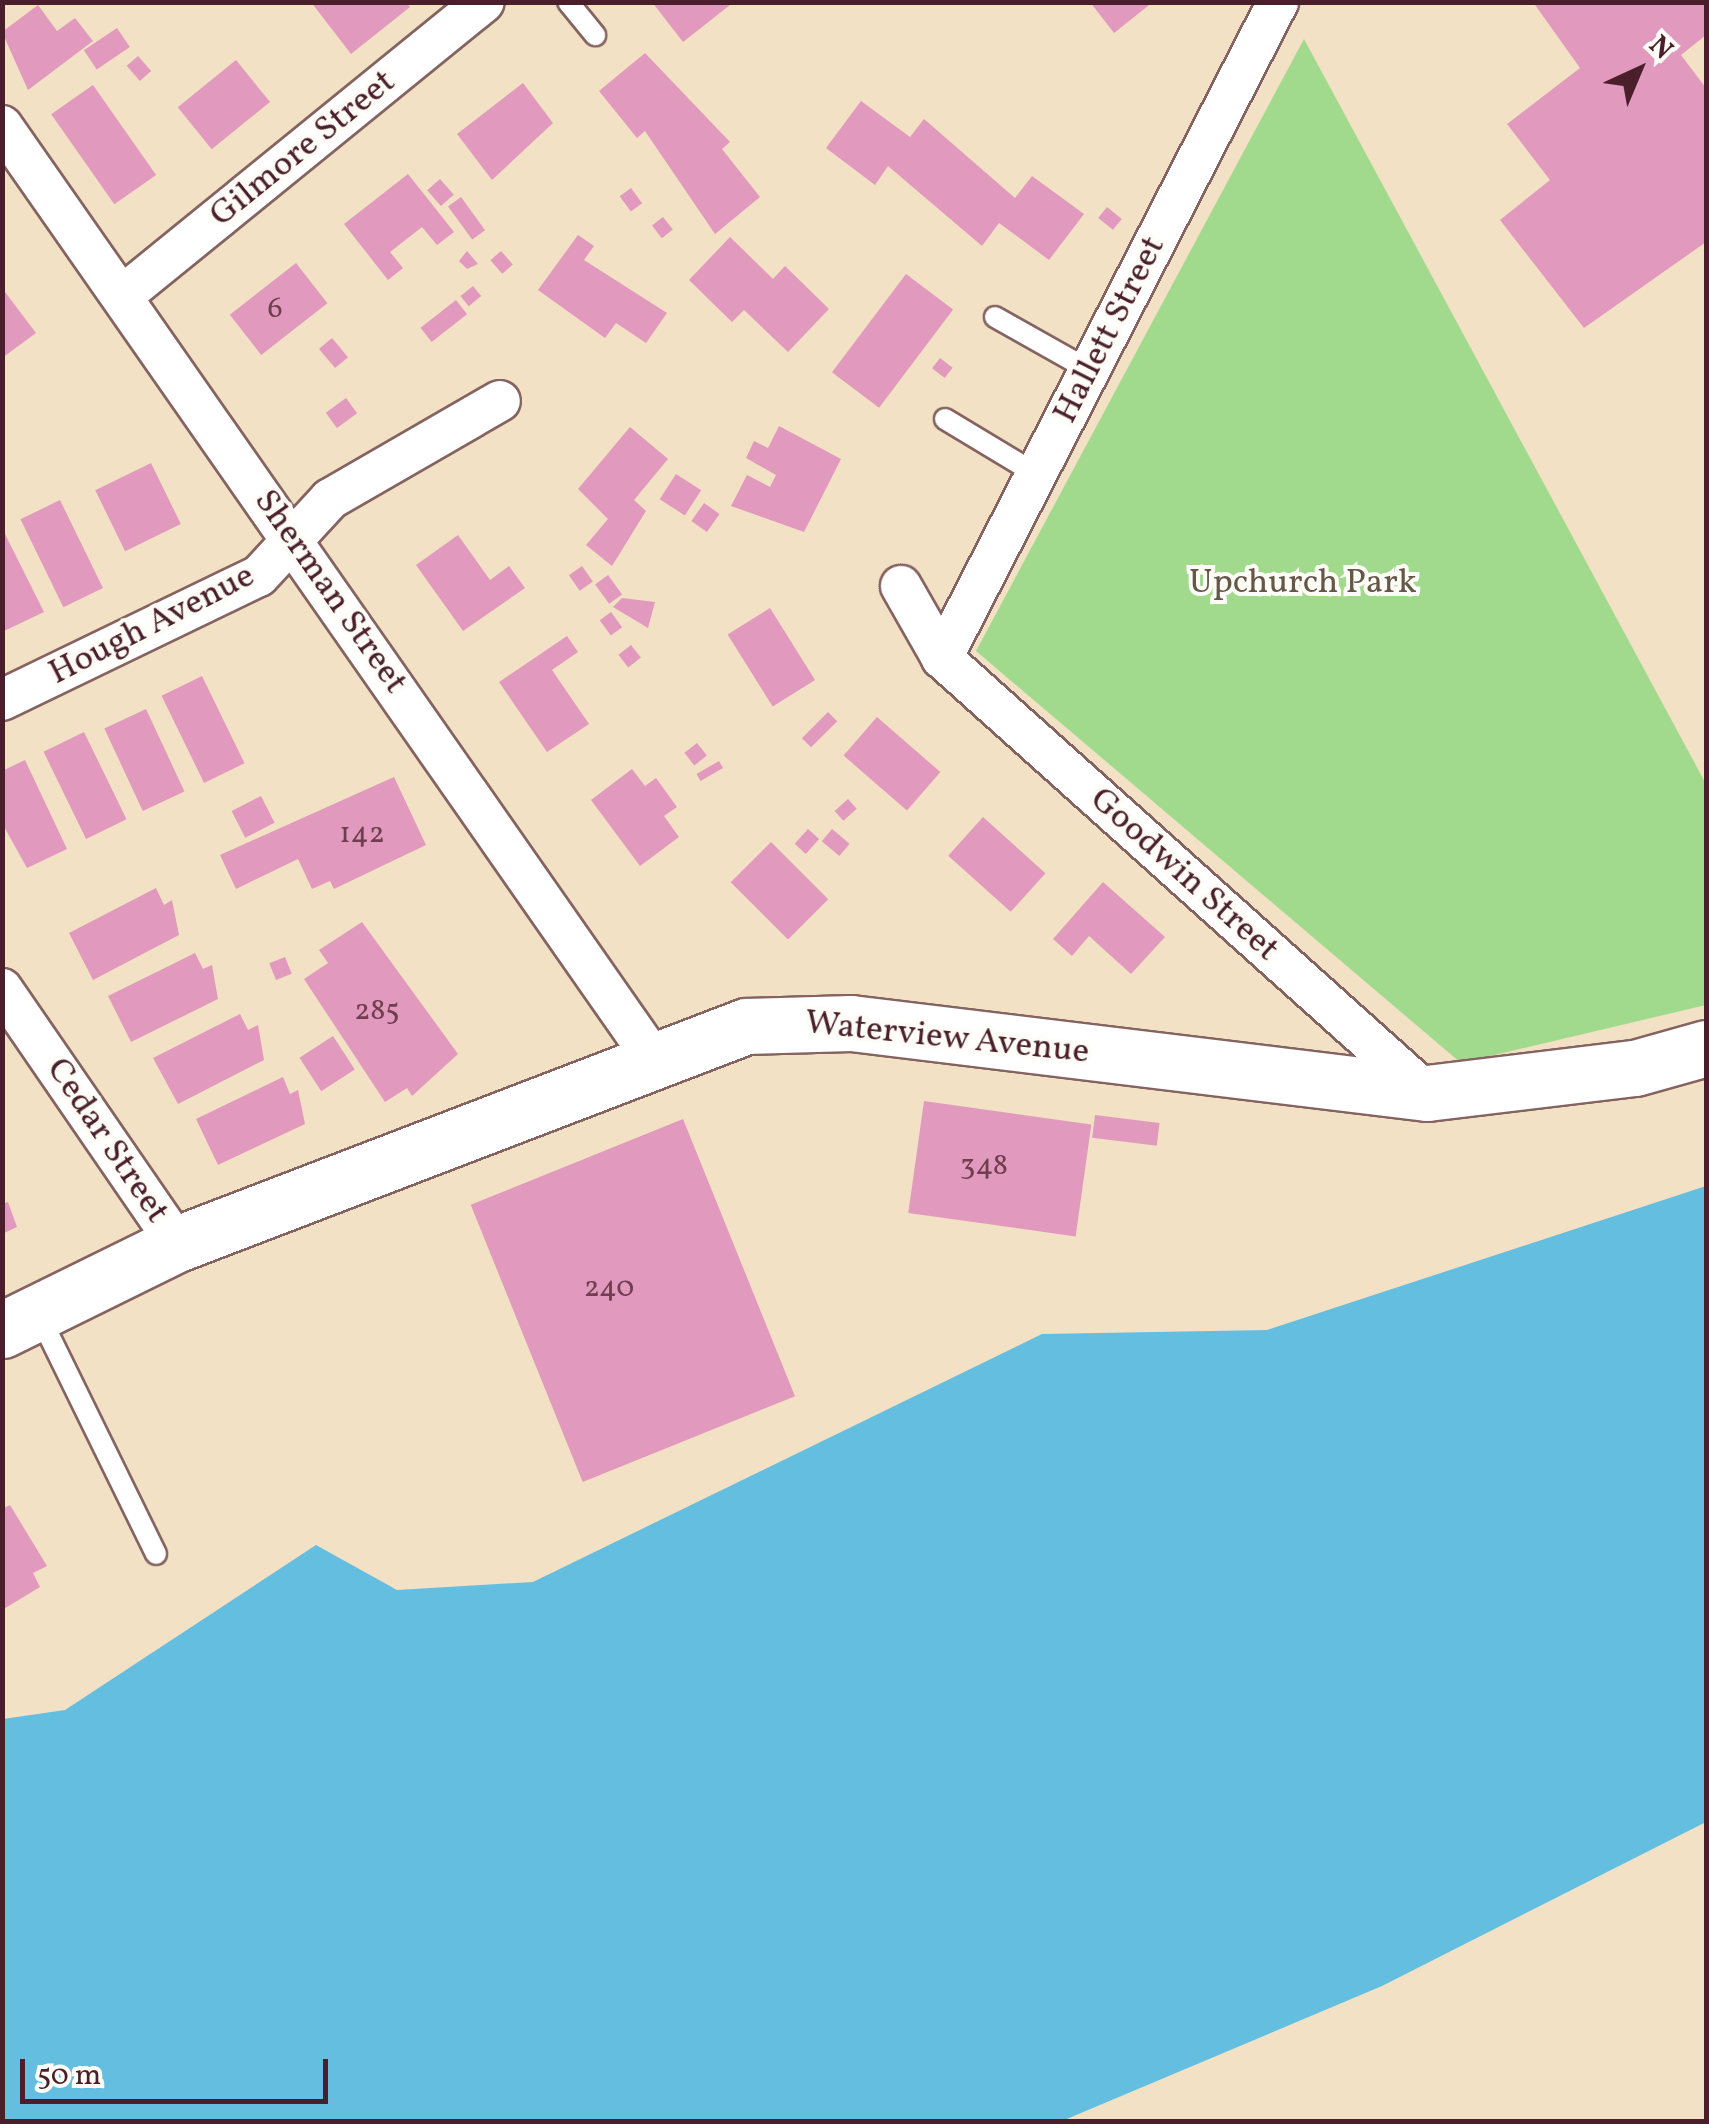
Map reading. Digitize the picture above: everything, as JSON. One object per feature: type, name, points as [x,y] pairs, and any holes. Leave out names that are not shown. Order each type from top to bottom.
[{"type":"street","name":"Gilmore Street","points":[[122,296],[484,2]]},
{"type":"street","name":"Hallett Street","points":[[942,658],[1278,2]]},
{"type":"street","name":"Sherman Street","points":[[2,126],[654,1060]]},
{"type":"street","name":"Hough Avenue","points":[[2,700],[259,576],[330,499],[500,401]]},
{"type":"street","name":"Goodwin Street","points":[[901,586],[942,658],[1427,1093]]},
{"type":"street","name":"Cedar Street","points":[[2,990],[177,1244]]},
{"type":"street","name":"Waterview Avenue","points":[[20,1322],[177,1244],[654,1060],[797,1019],[1427,1093],[1635,1068],[1706,1048]]},
{"type":"lane","points":[[568,2],[596,35]]},
{"type":"lane","points":[[996,317],[1091,371]]},
{"type":"lane","points":[[946,419],[1036,474]]},
{"type":"lane","points":[[20,1322],[156,1554]]},
{"type":"green space","name":"Upchurch Park","points":[[1304,39],[1706,784],[1706,1005],[1461,1063],[976,651]]},
{"type":"water","points":[[1706,1186],[1706,1822],[1382,1986],[1062,2121],[3,2121],[3,1719],[65,1710],[316,1545],[397,1590],[533,1582],[1042,1334],[1267,1330]]},
{"type":"building","points":[[311,2],[406,2],[410,7],[351,54]]},
{"type":"building","points":[[652,2],[728,2],[730,5],[683,42]]},
{"type":"building","points":[[1090,2],[1153,2],[1114,33]]},
{"type":"building","points":[[1533,2],[1706,2],[1706,35],[1681,55],[1706,88],[1706,242],[1584,328],[1500,220],[1550,180],[1507,124],[1580,68]]},
{"type":"building","points":[[38,5],[57,31],[75,18],[93,41],[28,90],[2,32]]},
{"type":"building","points":[[117,28],[130,47],[97,69],[84,50]]},
{"type":"building","points":[[645,53],[730,142],[722,149],[760,197],[715,234],[645,131],[637,138],[599,91]]},
{"type":"building","points":[[138,56],[151,71],[140,81],[127,66]]},
{"type":"building","points":[[236,60],[270,102],[212,149],[178,107]]},
{"type":"building","points":[[523,83],[553,123],[492,180],[457,134]]},
{"type":"building","points":[[93,85],[156,175],[114,204],[51,114]]},
{"type":"building","points":[[861,101],[910,137],[924,119],[1015,198],[1032,176],[1084,214],[1049,260],[999,223],[982,246],[888,166],[875,185],[826,148]]},
{"type":"building","points":[[408,174],[454,232],[437,245],[422,227],[390,252],[403,268],[388,280],[344,224]]},
{"type":"building","points":[[440,179],[454,195],[441,206],[427,190]]},
{"type":"building","points":[[631,188],[642,203],[631,212],[620,196]]},
{"type":"building","points":[[461,197],[485,230],[472,240],[448,206]]},
{"type":"building","points":[[1107,207],[1122,219],[1113,230],[1098,218]]},
{"type":"building","points":[[663,217],[673,230],[662,238],[652,226]]},
{"type":"building","points":[[578,235],[594,246],[584,260],[667,313],[646,343],[616,323],[605,338],[538,290]]},
{"type":"building","points":[[730,237],[773,279],[785,266],[829,309],[788,352],[744,310],[732,322],[689,280]]},
{"type":"building","points":[[467,251],[478,264],[467,269],[459,261]]},
{"type":"building","points":[[501,251],[513,265],[502,274],[490,260]]},
{"type":"building","points":[[296,263],[327,303],[261,355],[230,315]]},
{"type":"building","points":[[906,274],[953,310],[879,408],[832,372]]},
{"type":"building","points":[[473,286],[481,296],[469,306],[461,296]]},
{"type":"building","points":[[2,288],[36,333],[2,358]]},
{"type":"building","points":[[456,300],[467,314],[432,342],[421,328]]},
{"type":"building","points":[[332,338],[348,357],[335,368],[319,349]]},
{"type":"building","points":[[940,358],[953,368],[945,378],[932,368]]},
{"type":"building","points":[[346,398],[357,413],[337,428],[326,413]]},
{"type":"building","points":[[779,426],[841,459],[804,532],[731,506],[747,475],[770,487],[776,475],[746,458],[754,441],[768,448]]},
{"type":"building","points":[[630,427],[668,459],[634,500],[646,511],[612,566],[586,545],[608,519],[578,489]]},
{"type":"building","points":[[151,463],[181,524],[125,551],[95,490]]},
{"type":"building","points":[[676,474],[701,490],[685,515],[660,499]]},
{"type":"building","points":[[60,500],[103,588],[63,607],[20,519]]},
{"type":"building","points":[[704,503],[720,514],[707,532],[691,521]]},
{"type":"building","points":[[2,528],[44,612],[2,632]]},
{"type":"building","points":[[458,535],[490,580],[509,566],[525,588],[463,631],[416,565]]},
{"type":"building","points":[[582,566],[593,582],[580,591],[569,575]]},
{"type":"building","points":[[608,575],[622,594],[609,604],[595,584]]},
{"type":"building","points":[[622,598],[655,602],[648,628],[613,607]]},
{"type":"building","points":[[770,608],[815,680],[773,707],[728,634]]},
{"type":"building","points":[[611,612],[622,627],[611,636],[600,620]]},
{"type":"building","points":[[567,636],[578,652],[552,670],[589,724],[547,752],[499,682]]},
{"type":"building","points":[[631,645],[641,658],[628,667],[618,655]]},
{"type":"building","points":[[202,676],[245,763],[204,783],[162,696]]},
{"type":"building","points":[[146,709],[184,791],[143,811],[104,728]]},
{"type":"building","points":[[828,712],[837,721],[811,747],[802,738]]},
{"type":"building","points":[[877,717],[940,772],[907,811],[844,755]]},
{"type":"building","points":[[84,732],[127,819],[86,839],[44,752]]},
{"type":"building","points":[[697,743],[707,756],[694,765],[684,753]]},
{"type":"building","points":[[25,760],[67,849],[27,868],[2,823],[2,771]]},
{"type":"building","points":[[719,761],[723,768],[700,781],[696,774]]},
{"type":"building","points":[[632,769],[645,786],[656,778],[677,807],[664,816],[679,837],[640,866],[591,800]]},
{"type":"building","points":[[394,777],[426,845],[334,889],[330,881],[312,889],[298,859],[236,889],[220,855]]},
{"type":"building","points":[[261,796],[275,823],[245,838],[232,811]]},
{"type":"building","points":[[848,799],[857,809],[843,821],[835,811]]},
{"type":"building","points":[[983,817],[1045,873],[1011,912],[948,856]]},
{"type":"building","points":[[808,829],[819,839],[806,854],[795,844]]},
{"type":"building","points":[[832,829],[850,844],[839,856],[822,841]]},
{"type":"building","points":[[771,842],[828,899],[788,940],[731,882]]},
{"type":"building","points":[[1103,882],[1165,937],[1131,974],[1089,936],[1072,956],[1053,939]]},
{"type":"building","points":[[156,888],[164,905],[172,900],[179,935],[93,980],[69,933]]},
{"type":"building","points":[[362,922],[458,1054],[412,1096],[407,1088],[385,1102],[304,979],[328,963],[319,950]]},
{"type":"building","points":[[195,953],[203,969],[212,965],[218,999],[131,1042],[108,996]]},
{"type":"building","points":[[285,957],[292,974],[276,980],[269,963]]},
{"type":"building","points":[[240,1014],[248,1030],[258,1025],[264,1060],[178,1104],[153,1058]]},
{"type":"building","points":[[333,1036],[355,1070],[321,1091],[299,1058]]},
{"type":"building","points":[[283,1077],[290,1094],[298,1090],[305,1124],[218,1165],[196,1119]]},
{"type":"building","points":[[924,1101],[1091,1125],[1076,1236],[908,1213]]},
{"type":"building","points":[[1095,1115],[1160,1123],[1157,1146],[1092,1138]]},
{"type":"building","points":[[683,1119],[795,1396],[583,1482],[471,1205]]},
{"type":"building","points":[[8,1202],[17,1227],[2,1234],[2,1204]]},
{"type":"building","points":[[10,1505],[47,1566],[33,1573],[40,1587],[2,1610],[2,1509]]}]
